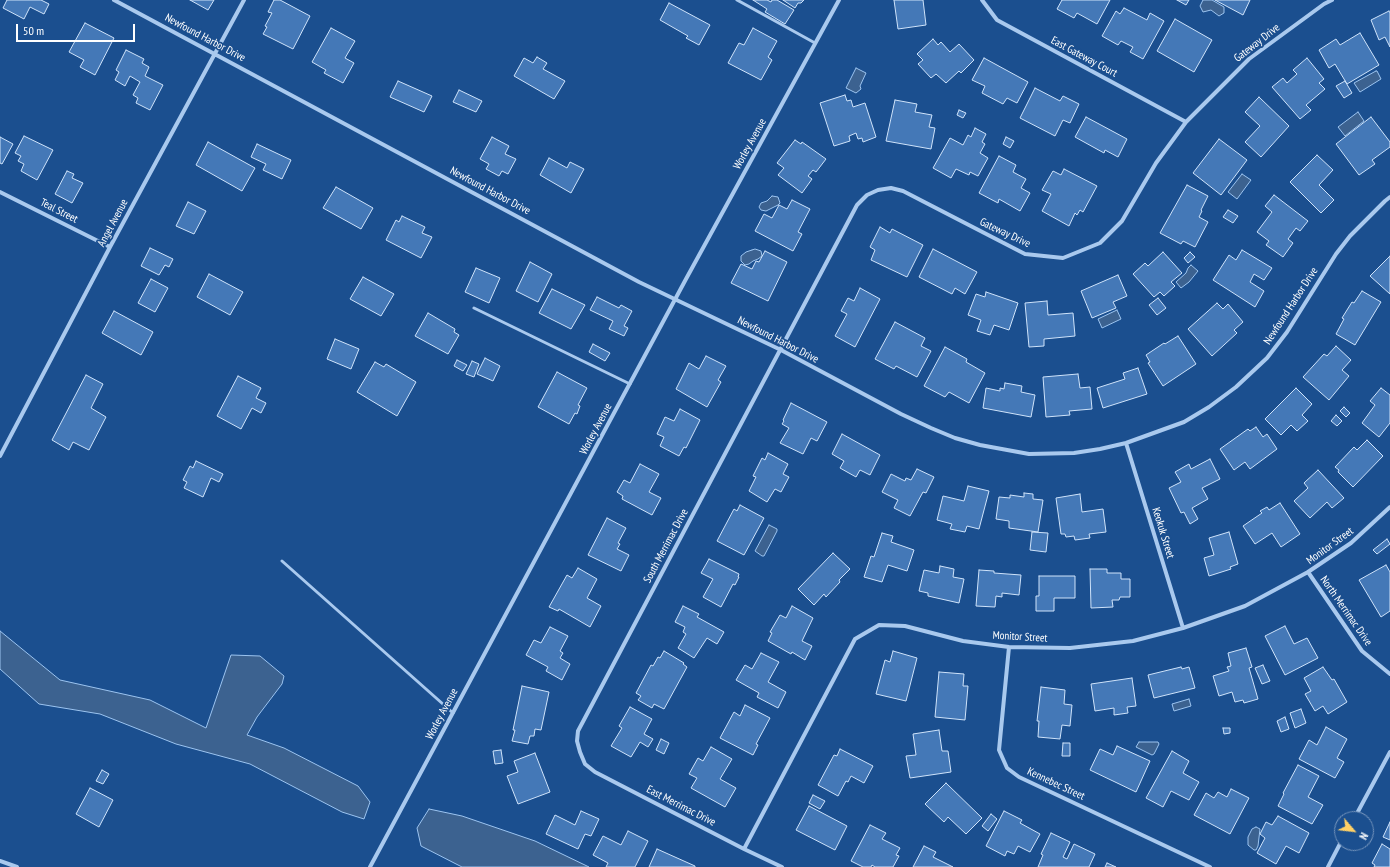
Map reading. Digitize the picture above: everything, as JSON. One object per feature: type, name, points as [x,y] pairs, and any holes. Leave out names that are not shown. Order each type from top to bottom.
[{"type":"street","name":"Newfound Harbor Drive","points":[[114,0],[640,282],[781,350],[930,428],[955,438],[980,445],[1028,454],[1074,453],[1126,443],[1184,422],[1209,407],[1236,387],[1267,358],[1287,332],[1336,254],[1350,236],[1390,197]]},
{"type":"street","name":"Angel Avenue","points":[[0,456],[2,446],[244,0]]},
{"type":"street","name":"Worley Avenue","points":[[370,867],[838,0]]},
{"type":"street","name":"East Gateway Court","points":[[982,0],[997,20],[1186,122]]},
{"type":"street","points":[[1321,0],[1324,4]]},
{"type":"street","name":"Gateway Drive","points":[[781,350],[857,205],[867,195],[878,190],[891,188],[903,191],[1024,254],[1063,258],[1100,243],[1122,221],[1156,163],[1186,122],[1249,59],[1324,4],[1332,0]]},
{"type":"street","name":"Teal Street","points":[[0,192],[110,247]]},
{"type":"street","name":"South Merrimac Drive","points":[[580,752],[577,741],[578,731],[781,350]]},
{"type":"street","name":"Keokuk Street","points":[[1126,443],[1183,628]]},
{"type":"street","name":"Monitor Street","points":[[744,849],[855,639],[879,625],[905,626],[963,641],[1009,647],[1070,648],[1133,641],[1183,628],[1245,606],[1308,572],[1351,543],[1390,507]]},
{"type":"street","name":"North Merrimac Drive","points":[[1308,572],[1362,651],[1390,674]]},
{"type":"street","name":"Kennebec Street","points":[[1009,647],[1000,750],[1007,768],[1019,777],[1210,867]]},
{"type":"street","name":"East Merrimac Drive","points":[[580,752],[585,764],[595,772],[782,867]]},
{"type":"street","points":[[1358,811],[1390,752]]},
{"type":"street","points":[[1328,867],[1336,851]]},
{"type":"street","points":[[0,861],[17,867]]},
{"type":"lane","points":[[737,0],[815,43]]},
{"type":"lane","points":[[474,308],[630,384]]},
{"type":"lane","points":[[282,561],[453,713]]},
{"type":"water","points":[[1203,0],[1212,0],[1224,7],[1224,13],[1219,16],[1211,10],[1203,12],[1200,6]]},
{"type":"water","points":[[856,68],[866,73],[860,86],[861,89],[856,93],[846,88]]},
{"type":"water","points":[[1376,71],[1381,79],[1360,92],[1354,83]]},
{"type":"water","points":[[1358,112],[1364,121],[1345,136],[1338,127]]},
{"type":"water","points":[[1242,174],[1251,180],[1237,199],[1228,192]]},
{"type":"water","points":[[772,196],[778,197],[780,203],[766,211],[761,210],[759,207],[761,203],[767,201]]},
{"type":"water","points":[[755,249],[761,251],[762,256],[745,265],[741,261],[741,256],[746,252]]},
{"type":"water","points":[[1191,265],[1198,271],[1189,282],[1181,288],[1176,282],[1186,273]]},
{"type":"water","points":[[1117,310],[1121,319],[1102,328],[1098,319]]},
{"type":"water","points":[[769,525],[777,529],[777,531],[764,556],[762,556],[755,551]]},
{"type":"water","points":[[0,631],[60,680],[150,700],[206,728],[231,655],[260,656],[284,676],[282,684],[257,717],[247,735],[284,748],[358,786],[370,802],[364,819],[342,812],[250,764],[176,744],[100,714],[39,704],[0,669]]},
{"type":"water","points":[[1189,699],[1191,706],[1174,711],[1172,704]]},
{"type":"water","points":[[1139,742],[1158,742],[1159,744],[1152,755],[1136,747]]},
{"type":"water","points":[[429,809],[462,816],[535,841],[589,867],[462,867],[421,846],[417,828]]},
{"type":"water","points":[[1256,827],[1260,829],[1258,846],[1256,850],[1254,850],[1248,845],[1248,837],[1252,829]]},
{"type":"building","points":[[7,0],[41,0],[49,4],[44,14],[30,7],[24,19],[3,8]]},
{"type":"building","points":[[190,0],[214,0],[208,10]]},
{"type":"building","points":[[274,0],[280,0],[310,16],[293,49],[263,34],[267,27],[265,26],[272,13],[268,12]]},
{"type":"building","points":[[753,0],[767,0],[771,2],[772,0],[777,0],[794,10],[785,24],[765,12],[767,9]]},
{"type":"building","points":[[783,0],[804,0],[801,3],[798,3],[795,8]]},
{"type":"building","points":[[894,0],[923,0],[926,25],[898,29]]},
{"type":"building","points":[[1062,0],[1110,0],[1097,24],[1077,13],[1074,18],[1057,9]]},
{"type":"building","points":[[1177,0],[1189,0],[1186,5]]},
{"type":"building","points":[[1215,0],[1250,0],[1243,15]]},
{"type":"building","points":[[669,3],[710,25],[699,45],[686,38],[688,36],[660,20]]},
{"type":"building","points":[[1124,8],[1147,20],[1150,13],[1164,21],[1143,59],[1130,52],[1133,47],[1121,41],[1118,45],[1102,36],[1116,11],[1120,14]]},
{"type":"building","points":[[1389,11],[1390,47],[1385,37],[1379,40],[1371,20]]},
{"type":"building","points":[[1175,19],[1212,40],[1194,72],[1157,51]]},
{"type":"building","points":[[85,23],[114,38],[95,75],[80,67],[84,60],[69,52]]},
{"type":"building","points":[[331,28],[355,41],[345,58],[354,63],[343,83],[324,73],[326,70],[312,62]]},
{"type":"building","points":[[753,28],[777,41],[768,57],[772,60],[761,80],[728,63],[739,43],[744,45]]},
{"type":"building","points":[[1360,33],[1379,65],[1347,84],[1335,64],[1329,68],[1319,50],[1336,39],[1340,45]]},
{"type":"building","points":[[933,39],[938,45],[941,42],[950,52],[959,44],[974,60],[961,73],[959,71],[946,83],[936,74],[931,78],[918,64],[923,60],[917,54]]},
{"type":"building","points":[[126,50],[144,59],[142,63],[149,67],[145,76],[163,85],[150,110],[136,103],[138,98],[133,95],[140,82],[130,76],[125,86],[115,80],[119,72],[116,70]]},
{"type":"building","points":[[537,57],[547,63],[543,69],[565,81],[554,99],[514,76],[524,58],[533,63]]},
{"type":"building","points":[[984,58],[1028,82],[1017,103],[1007,98],[1003,104],[982,93],[985,86],[972,80]]},
{"type":"building","points":[[1307,58],[1324,79],[1319,83],[1325,89],[1306,105],[1311,110],[1300,119],[1272,87],[1283,78],[1287,83],[1297,74],[1293,70]]},
{"type":"building","points":[[398,81],[432,96],[424,112],[390,97]]},
{"type":"building","points":[[1345,81],[1352,93],[1344,98],[1336,86]]},
{"type":"building","points":[[1035,88],[1060,101],[1063,96],[1079,104],[1070,123],[1063,120],[1055,136],[1020,118]]},
{"type":"building","points":[[459,90],[482,101],[476,112],[453,102]]},
{"type":"building","points":[[845,95],[847,101],[851,100],[853,107],[865,103],[876,137],[863,142],[862,138],[858,139],[856,133],[849,136],[850,141],[834,146],[820,103]]},
{"type":"building","points":[[1259,97],[1289,126],[1261,157],[1245,142],[1260,126],[1245,112]]},
{"type":"building","points":[[895,100],[917,104],[915,112],[932,115],[929,127],[935,128],[931,149],[886,141]]},
{"type":"building","points":[[959,110],[966,113],[963,118],[957,115]]},
{"type":"building","points":[[1086,117],[1127,139],[1118,157],[1105,150],[1104,153],[1075,137]]},
{"type":"building","points":[[1371,117],[1390,142],[1390,147],[1372,160],[1375,164],[1359,175],[1336,144]]},
{"type":"building","points":[[975,128],[986,134],[982,142],[985,144],[980,153],[988,158],[978,176],[970,172],[969,175],[956,169],[951,178],[933,168],[950,138],[963,145],[968,135],[971,137]]},
{"type":"building","points":[[24,136],[53,150],[37,180],[21,171],[24,164],[18,161],[21,156],[15,153]]},
{"type":"building","points":[[0,137],[13,144],[2,164],[0,163]]},
{"type":"building","points":[[492,137],[509,146],[505,154],[516,159],[508,174],[502,171],[499,176],[486,169],[489,164],[480,159]]},
{"type":"building","points":[[1006,137],[1014,141],[1010,148],[1003,144]]},
{"type":"building","points":[[1219,139],[1247,160],[1221,195],[1193,173]]},
{"type":"building","points":[[795,140],[801,144],[802,142],[826,159],[816,172],[813,170],[808,176],[812,179],[802,193],[778,175],[784,168],[777,163]]},
{"type":"building","points":[[208,142],[255,168],[242,191],[196,165]]},
{"type":"building","points":[[257,144],[291,160],[282,179],[263,170],[266,164],[251,157]]},
{"type":"building","points":[[1317,155],[1333,170],[1319,185],[1334,200],[1321,213],[1290,182]]},
{"type":"building","points":[[999,156],[1016,165],[1013,172],[1026,179],[1021,188],[1030,193],[1020,211],[999,199],[998,203],[979,193]]},
{"type":"building","points":[[549,158],[567,168],[570,162],[584,169],[571,193],[540,175]]},
{"type":"building","points":[[1064,169],[1097,186],[1083,212],[1080,210],[1077,215],[1075,213],[1069,226],[1042,211],[1051,194],[1042,190],[1053,171],[1061,175]]},
{"type":"building","points":[[67,171],[74,174],[72,178],[83,183],[72,203],[55,194]]},
{"type":"building","points":[[1187,185],[1208,196],[1199,217],[1208,222],[1195,247],[1183,241],[1181,244],[1160,233]]},
{"type":"building","points":[[336,187],[373,208],[361,229],[323,208]]},
{"type":"building","points":[[1274,195],[1308,221],[1300,231],[1296,228],[1288,239],[1293,243],[1283,257],[1266,245],[1269,241],[1257,232],[1272,212],[1265,206]]},
{"type":"building","points":[[792,200],[810,209],[798,232],[802,234],[793,251],[755,231],[764,214],[772,218],[779,205],[787,209]]},
{"type":"building","points":[[188,202],[206,211],[194,234],[176,226]]},
{"type":"building","points":[[1228,210],[1238,216],[1233,223],[1223,217]]},
{"type":"building","points":[[402,216],[425,227],[422,233],[432,237],[421,258],[386,240],[396,220],[399,222]]},
{"type":"building","points":[[880,227],[890,233],[892,229],[923,245],[907,277],[871,260],[875,250],[870,247]]},
{"type":"building","points":[[150,248],[173,259],[169,267],[165,265],[159,275],[141,266]]},
{"type":"building","points":[[933,249],[977,272],[965,294],[955,288],[952,294],[919,277]]},
{"type":"building","points":[[1242,250],[1272,268],[1264,280],[1254,274],[1250,282],[1264,291],[1255,307],[1213,280],[1229,255],[1236,260]]},
{"type":"building","points":[[765,251],[787,262],[768,301],[731,283],[741,264],[752,269],[756,261],[759,262]]},
{"type":"building","points":[[1163,252],[1182,273],[1171,282],[1175,286],[1164,296],[1160,292],[1154,297],[1133,274],[1145,263],[1148,266]]},
{"type":"building","points":[[1190,252],[1195,257],[1188,263],[1184,258]]},
{"type":"building","points":[[1390,256],[1390,294],[1370,276]]},
{"type":"building","points":[[530,262],[552,274],[538,302],[516,291]]},
{"type":"building","points":[[476,268],[500,278],[489,303],[465,292]]},
{"type":"building","points":[[209,274],[243,292],[230,315],[197,297]]},
{"type":"building","points":[[1118,275],[1127,296],[1113,302],[1116,308],[1092,318],[1081,291]]},
{"type":"building","points":[[363,277],[394,294],[381,316],[350,299]]},
{"type":"building","points":[[151,279],[168,288],[155,312],[138,303]]},
{"type":"building","points":[[860,288],[880,299],[855,347],[835,336],[847,314],[841,311],[848,298],[854,301]]},
{"type":"building","points":[[552,289],[585,305],[571,329],[539,313]]},
{"type":"building","points":[[1362,291],[1381,302],[1355,345],[1336,334],[1344,319],[1342,318],[1352,302],[1354,303]]},
{"type":"building","points":[[986,292],[1018,303],[1009,330],[994,325],[990,335],[977,331],[981,320],[968,315],[976,294],[985,297]]},
{"type":"building","points":[[597,297],[619,308],[621,305],[632,311],[624,326],[628,328],[624,336],[609,329],[613,321],[590,310]]},
{"type":"building","points":[[1158,298],[1166,308],[1157,315],[1149,305]]},
{"type":"building","points":[[1047,301],[1048,315],[1073,313],[1075,336],[1044,339],[1044,346],[1029,347],[1025,303]]},
{"type":"building","points":[[1217,303],[1223,309],[1228,304],[1243,322],[1234,330],[1237,333],[1212,356],[1188,329]]},
{"type":"building","points":[[114,311],[153,332],[141,355],[102,333]]},
{"type":"building","points":[[428,313],[455,329],[454,332],[459,335],[448,354],[415,336]]},
{"type":"building","points":[[895,322],[925,338],[921,346],[931,351],[917,377],[896,366],[894,369],[875,359]]},
{"type":"building","points":[[1178,336],[1196,364],[1163,386],[1148,363],[1150,362],[1146,355]]},
{"type":"building","points":[[335,339],[359,349],[351,369],[327,359]]},
{"type":"building","points":[[593,344],[610,353],[605,361],[589,352]]},
{"type":"building","points":[[1336,346],[1351,360],[1342,370],[1349,376],[1329,400],[1303,377],[1324,354],[1327,356]]},
{"type":"building","points":[[945,347],[967,359],[966,362],[985,373],[969,403],[949,392],[945,397],[924,386]]},
{"type":"building","points":[[706,356],[726,366],[718,380],[721,382],[707,407],[676,389],[689,363],[699,369]]},
{"type":"building","points":[[485,358],[500,366],[493,381],[477,374]]},
{"type":"building","points":[[457,360],[467,365],[463,371],[454,366]]},
{"type":"building","points":[[472,361],[479,364],[474,377],[466,374]]},
{"type":"building","points":[[375,362],[384,367],[386,364],[416,382],[397,416],[357,392]]},
{"type":"building","points":[[1138,368],[1147,394],[1103,408],[1097,388],[1125,379],[1123,373]]},
{"type":"building","points":[[557,372],[587,388],[578,405],[580,406],[577,414],[575,413],[569,424],[538,407]]},
{"type":"building","points":[[1078,374],[1080,388],[1090,387],[1092,409],[1069,411],[1070,415],[1046,417],[1043,377]]},
{"type":"building","points":[[86,375],[103,384],[91,408],[106,417],[89,450],[73,442],[69,450],[52,440]]},
{"type":"building","points":[[238,376],[261,388],[256,398],[266,403],[261,413],[252,408],[241,429],[217,416]]},
{"type":"building","points":[[1005,383],[1022,386],[1021,392],[1035,395],[1031,417],[983,408],[986,388],[1000,391],[1000,388],[1004,389]]},
{"type":"building","points":[[1296,388],[1312,404],[1302,415],[1308,421],[1297,431],[1291,425],[1281,435],[1265,419]]},
{"type":"building","points":[[1381,388],[1390,395],[1390,423],[1379,437],[1362,423],[1375,405],[1370,401]]},
{"type":"building","points":[[791,403],[827,422],[817,441],[811,438],[803,454],[780,443],[789,428],[782,424]]},
{"type":"building","points":[[1344,407],[1350,413],[1346,417],[1340,411]]},
{"type":"building","points":[[680,409],[700,420],[686,448],[684,447],[679,456],[660,446],[664,437],[657,434],[665,417],[674,421]]},
{"type":"building","points":[[1336,415],[1342,421],[1337,426],[1331,421]]},
{"type":"building","points":[[1256,427],[1263,437],[1267,434],[1277,449],[1250,469],[1245,462],[1234,470],[1220,449],[1248,429],[1250,431]]},
{"type":"building","points":[[842,434],[880,455],[870,475],[860,470],[856,477],[840,468],[844,461],[832,454]]},
{"type":"building","points":[[1367,440],[1383,456],[1353,487],[1335,467],[1354,447],[1357,450]]},
{"type":"building","points":[[768,453],[788,464],[783,474],[789,477],[781,492],[775,489],[767,502],[749,491],[756,477],[753,476],[762,458],[765,460]]},
{"type":"building","points":[[1210,459],[1220,479],[1202,488],[1208,499],[1192,508],[1198,519],[1190,524],[1184,512],[1181,513],[1169,488],[1181,482],[1175,472],[1189,464],[1191,469]]},
{"type":"building","points":[[196,461],[223,474],[219,482],[211,478],[203,497],[184,488],[187,482],[183,480],[190,466],[193,468]]},
{"type":"building","points":[[640,464],[659,474],[649,492],[661,498],[652,515],[622,499],[623,496],[617,492],[624,480],[630,483]]},
{"type":"building","points":[[917,469],[934,477],[926,493],[923,492],[910,516],[894,508],[898,500],[882,492],[891,474],[905,481],[906,478],[911,480]]},
{"type":"building","points":[[1318,470],[1344,498],[1332,508],[1327,502],[1310,518],[1294,501],[1308,488],[1304,483]]},
{"type":"building","points":[[968,486],[989,491],[979,529],[967,526],[965,532],[950,529],[952,524],[937,520],[943,496],[964,501]]},
{"type":"building","points":[[1024,493],[1033,494],[1033,499],[1043,500],[1038,532],[1009,528],[1009,521],[996,519],[999,497],[1010,498],[1010,495],[1024,497]]},
{"type":"building","points":[[1080,494],[1082,512],[1103,509],[1106,532],[1089,534],[1090,538],[1075,540],[1074,536],[1066,537],[1065,534],[1061,534],[1056,498]]},
{"type":"building","points":[[1280,503],[1300,534],[1281,547],[1272,533],[1255,544],[1243,526],[1262,513],[1260,511],[1267,507],[1269,510]]},
{"type":"building","points":[[740,505],[764,518],[744,555],[717,541],[734,509],[737,511]]},
{"type":"building","points":[[607,518],[626,528],[618,543],[620,544],[617,549],[629,555],[621,571],[588,555]]},
{"type":"building","points":[[1032,532],[1048,533],[1046,552],[1030,550]]},
{"type":"building","points":[[1229,532],[1238,564],[1230,567],[1231,569],[1209,576],[1204,558],[1214,555],[1209,538]]},
{"type":"building","points":[[882,533],[893,536],[891,542],[914,550],[907,571],[888,565],[882,582],[864,577],[871,556],[874,557]]},
{"type":"building","points":[[1387,539],[1390,544],[1377,554],[1373,550]]},
{"type":"building","points":[[833,553],[850,569],[826,597],[824,594],[814,605],[798,589]]},
{"type":"building","points":[[709,559],[739,574],[735,585],[733,584],[721,607],[703,597],[713,579],[701,573]]},
{"type":"building","points":[[1386,565],[1390,572],[1390,611],[1381,617],[1359,580]]},
{"type":"building","points":[[940,566],[954,569],[953,577],[964,579],[959,603],[928,596],[928,593],[919,591],[924,570],[939,573]]},
{"type":"building","points":[[578,568],[597,579],[587,598],[601,606],[590,627],[559,609],[558,611],[549,607],[567,575],[572,578]]},
{"type":"building","points":[[1090,569],[1107,569],[1107,573],[1121,573],[1121,579],[1130,579],[1130,597],[1120,597],[1119,600],[1112,600],[1113,607],[1091,608]]},
{"type":"building","points":[[979,570],[994,571],[994,573],[1021,575],[1019,595],[1002,593],[1002,597],[996,596],[995,607],[976,606]]},
{"type":"building","points":[[1039,576],[1075,576],[1075,598],[1054,598],[1054,611],[1036,611],[1036,596],[1039,596]]},
{"type":"building","points":[[683,606],[699,614],[697,617],[724,632],[717,644],[707,638],[694,658],[678,648],[686,634],[683,632],[685,627],[675,622]]},
{"type":"building","points":[[792,606],[813,618],[802,641],[812,646],[805,660],[768,641],[772,633],[770,632],[780,615],[786,618]]},
{"type":"building","points":[[1285,626],[1294,644],[1307,638],[1318,658],[1285,675],[1265,636]]},
{"type":"building","points":[[550,627],[568,636],[560,651],[563,653],[560,658],[570,664],[562,680],[546,671],[548,667],[526,655],[534,640],[541,643]]},
{"type":"building","points":[[1246,648],[1252,667],[1249,668],[1258,699],[1244,703],[1243,700],[1235,702],[1232,692],[1219,696],[1213,676],[1229,671],[1227,667],[1231,666],[1228,653]]},
{"type":"building","points":[[664,651],[684,663],[683,664],[687,667],[664,709],[654,704],[652,708],[638,700],[641,696],[636,693],[651,665],[653,666],[658,657],[660,658]]},
{"type":"building","points":[[893,651],[917,658],[906,701],[876,694],[885,660],[890,662]]},
{"type":"building","points":[[761,653],[779,662],[768,682],[786,692],[778,708],[757,697],[759,693],[736,680],[745,665],[752,669]]},
{"type":"building","points":[[1263,665],[1270,681],[1262,684],[1255,668]]},
{"type":"building","points":[[1181,667],[1182,669],[1189,667],[1195,688],[1154,698],[1148,675]]},
{"type":"building","points":[[1323,667],[1332,680],[1334,679],[1347,702],[1328,714],[1323,706],[1315,711],[1305,694],[1311,691],[1304,678]]},
{"type":"building","points":[[939,672],[964,674],[963,686],[968,686],[965,720],[935,717]]},
{"type":"building","points":[[1132,678],[1136,706],[1127,707],[1128,713],[1114,715],[1114,708],[1095,711],[1091,684]]},
{"type":"building","points":[[522,686],[549,692],[541,730],[535,729],[534,736],[530,736],[528,744],[512,741]]},
{"type":"building","points":[[1041,687],[1065,690],[1064,704],[1072,705],[1070,726],[1062,725],[1060,739],[1038,737],[1039,721],[1037,721]]},
{"type":"building","points":[[745,705],[770,718],[756,744],[758,745],[753,755],[720,738],[734,712],[740,716]]},
{"type":"building","points":[[630,707],[652,719],[644,734],[653,739],[648,747],[640,742],[631,757],[611,746],[622,728],[619,726]]},
{"type":"building","points":[[1301,709],[1306,723],[1295,728],[1290,713]]},
{"type":"building","points":[[1285,717],[1289,729],[1281,732],[1277,721]]},
{"type":"building","points":[[1326,727],[1347,739],[1337,758],[1344,762],[1335,778],[1299,759],[1309,740],[1317,745]]},
{"type":"building","points":[[1223,728],[1230,728],[1230,733],[1224,734]]},
{"type":"building","points":[[939,730],[942,751],[948,751],[951,772],[910,778],[906,756],[916,755],[913,734]]},
{"type":"building","points":[[661,739],[669,743],[664,754],[656,750]]},
{"type":"building","points":[[1063,743],[1070,743],[1070,756],[1062,756]]},
{"type":"building","points":[[1117,746],[1150,761],[1136,792],[1090,770],[1100,749],[1113,755]]},
{"type":"building","points":[[711,747],[732,759],[720,779],[736,788],[725,807],[691,788],[697,778],[689,774],[698,758],[703,761]]},
{"type":"building","points":[[840,749],[873,766],[864,783],[851,776],[848,782],[846,781],[838,796],[818,785],[834,755],[837,756]]},
{"type":"building","points":[[501,750],[503,763],[495,764],[493,751]]},
{"type":"building","points":[[1172,751],[1189,761],[1183,773],[1199,782],[1189,800],[1171,791],[1163,807],[1146,798]]},
{"type":"building","points":[[535,753],[550,792],[518,804],[507,776],[518,772],[514,761]]},
{"type":"building","points":[[1298,765],[1319,776],[1308,797],[1323,805],[1312,824],[1278,806],[1284,794],[1283,793]]},
{"type":"building","points":[[102,770],[109,774],[103,784],[96,781]]},
{"type":"building","points":[[946,783],[982,818],[966,834],[948,817],[944,822],[925,804]]},
{"type":"building","points":[[90,788],[113,800],[99,827],[76,814]]},
{"type":"building","points":[[1231,789],[1249,798],[1230,834],[1194,815],[1206,793],[1214,798],[1218,792],[1227,797]]},
{"type":"building","points":[[813,795],[825,801],[820,809],[809,803]]},
{"type":"building","points":[[809,806],[847,826],[835,850],[796,830]]},
{"type":"building","points":[[581,811],[599,819],[591,836],[585,834],[578,849],[546,834],[555,815],[575,825]]},
{"type":"building","points":[[1004,811],[1022,820],[1020,823],[1040,834],[1030,852],[1018,846],[1014,854],[1007,851],[1005,856],[986,846]]},
{"type":"building","points":[[991,814],[997,819],[988,831],[982,826]]},
{"type":"building","points":[[1278,816],[1309,833],[1299,853],[1286,846],[1276,864],[1257,853],[1265,838],[1260,834],[1266,822],[1272,825]]},
{"type":"building","points":[[1390,822],[1390,840],[1383,837]]},
{"type":"building","points":[[870,825],[886,833],[882,839],[900,848],[896,855],[899,856],[893,867],[875,867],[872,865],[871,867],[863,867],[851,861]]},
{"type":"building","points":[[628,831],[648,841],[635,867],[606,867],[608,863],[593,855],[603,836],[621,845]]},
{"type":"building","points":[[1051,833],[1070,842],[1063,857],[1067,859],[1074,844],[1095,854],[1089,867],[1038,867],[1043,855],[1041,854]]},
{"type":"building","points":[[1382,844],[1390,849],[1390,867],[1374,867],[1375,865],[1372,863]]},
{"type":"building","points":[[924,846],[936,852],[933,857],[953,867],[913,867]]},
{"type":"building","points":[[657,849],[695,866],[695,867],[649,867]]},
{"type":"building","points":[[1107,863],[1116,867],[1105,867]]}]
